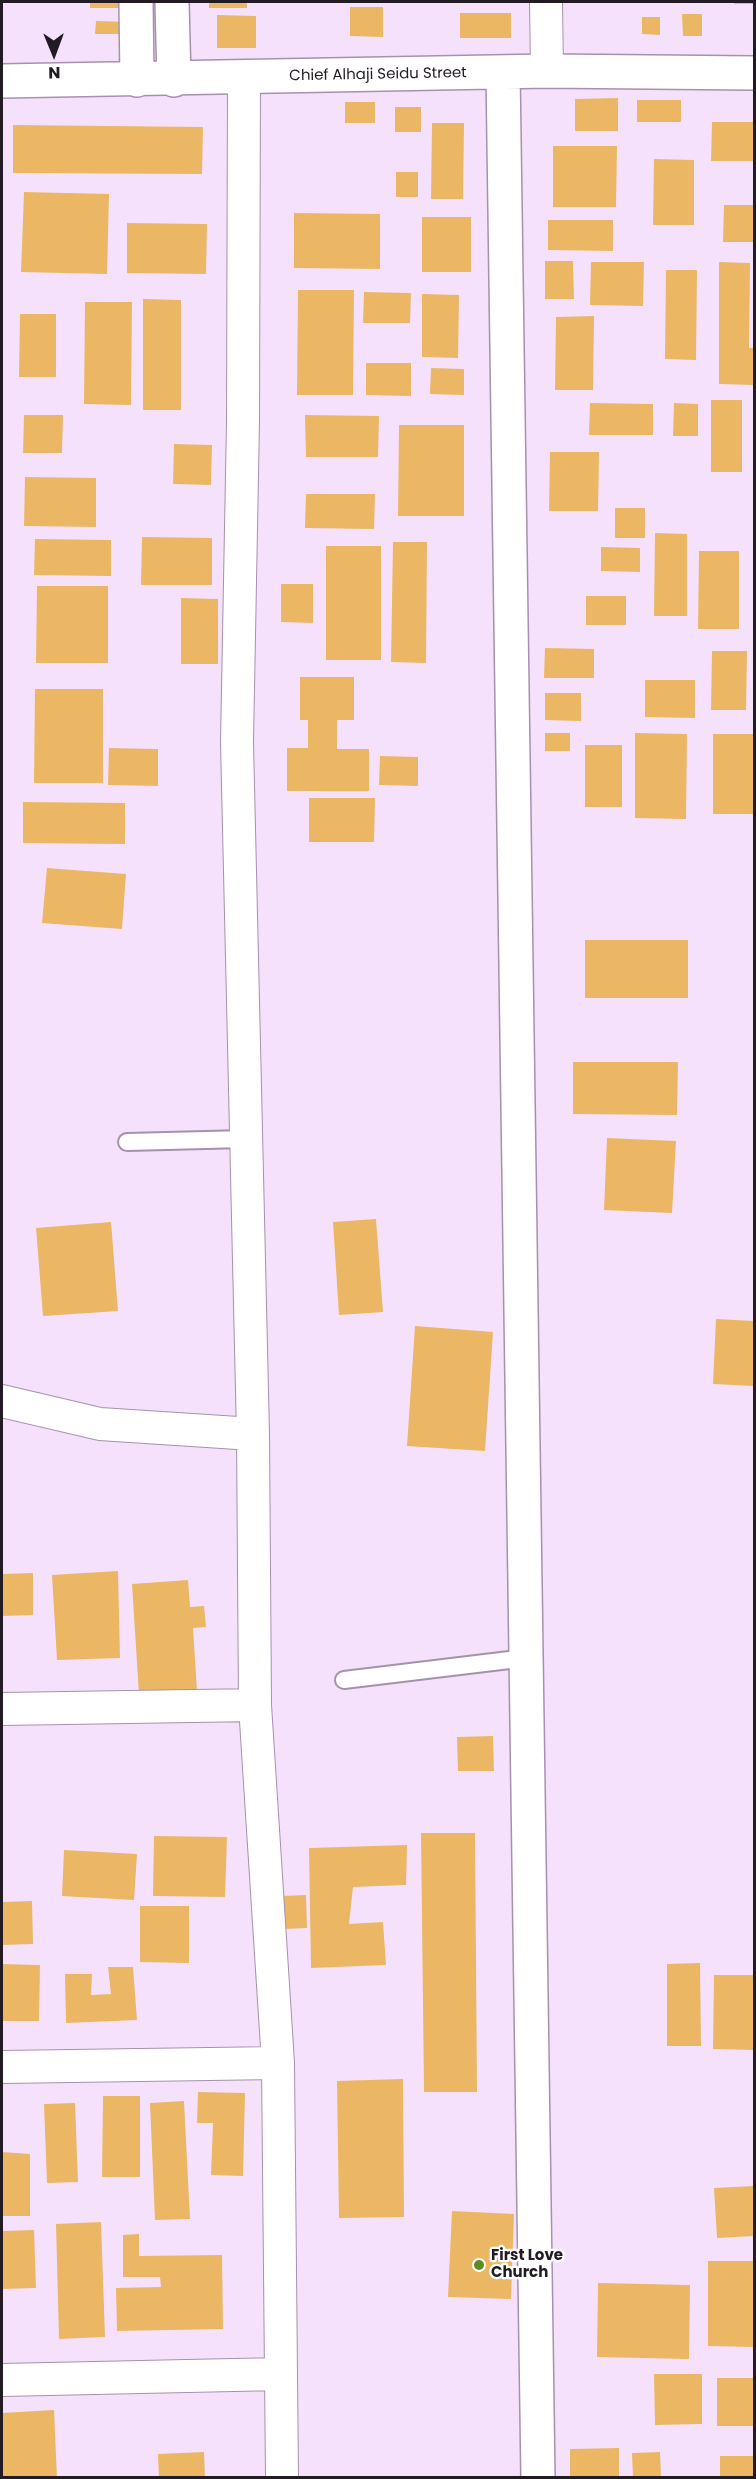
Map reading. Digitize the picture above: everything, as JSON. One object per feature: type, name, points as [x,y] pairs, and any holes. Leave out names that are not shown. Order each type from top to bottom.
[{"type":"street","points":[[136,2],[137,81]]},
{"type":"street","points":[[172,2],[174,80]]},
{"type":"street","points":[[546,2],[547,71]]},
{"type":"street","name":"Chief Alhaji Seidu Street","points":[[2,81],[137,81],[547,71],[754,73]]},
{"type":"street","points":[[503,72],[538,2478]]},
{"type":"street","points":[[244,79],[243,421],[237,742],[254,1434],[255,1705],[278,2063],[282,2478]]},
{"type":"street","points":[[2,1401],[100,1424],[254,1434]]},
{"type":"street","points":[[2,1709],[255,1705]]},
{"type":"street","points":[[2,2067],[278,2063]]},
{"type":"street","points":[[2,2380],[280,2373]]},
{"type":"lane","points":[[126,1142],[245,1139]]},
{"type":"lane","points":[[344,1680],[526,1658]]},
{"type":"building","points":[[90,2],[119,2],[118,8],[90,8]]},
{"type":"building","points":[[209,2],[247,2],[247,8],[209,8]]},
{"type":"building","points":[[734,2],[754,2],[754,4],[734,4]]},
{"type":"building","points":[[350,7],[383,7],[383,37],[350,36]]},
{"type":"building","points":[[460,13],[511,13],[511,38],[460,38]]},
{"type":"building","points":[[682,14],[702,14],[702,36],[683,36]]},
{"type":"building","points":[[217,15],[256,16],[256,48],[217,48]]},
{"type":"building","points":[[642,17],[660,17],[660,35],[642,34]]},
{"type":"building","points":[[96,21],[131,22],[131,34],[95,34]]},
{"type":"building","points":[[618,98],[618,131],[575,131],[575,99]]},
{"type":"building","points":[[637,100],[681,100],[681,122],[637,122]]},
{"type":"building","points":[[345,102],[375,102],[375,123],[345,123]]},
{"type":"building","points":[[395,107],[421,107],[421,132],[395,132]]},
{"type":"building","points":[[712,122],[754,122],[754,161],[711,161]]},
{"type":"building","points":[[432,123],[464,123],[463,199],[431,199]]},
{"type":"building","points":[[13,125],[203,127],[202,174],[13,173]]},
{"type":"building","points":[[553,146],[617,146],[616,207],[553,207]]},
{"type":"building","points":[[654,159],[694,160],[694,225],[653,225]]},
{"type":"building","points":[[396,172],[418,172],[418,197],[396,197]]},
{"type":"building","points":[[24,192],[109,194],[107,274],[21,272]]},
{"type":"building","points":[[724,205],[754,205],[754,242],[723,242]]},
{"type":"building","points":[[294,213],[380,214],[380,269],[294,268]]},
{"type":"building","points":[[422,217],[471,217],[471,272],[422,272]]},
{"type":"building","points":[[548,220],[613,220],[613,251],[548,250]]},
{"type":"building","points":[[127,223],[207,224],[206,274],[127,273]]},
{"type":"building","points":[[545,261],[573,261],[574,299],[545,299]]},
{"type":"building","points":[[591,262],[644,262],[643,306],[590,305]]},
{"type":"building","points":[[719,262],[750,263],[749,348],[754,348],[754,385],[719,384]]},
{"type":"building","points":[[666,270],[697,270],[696,360],[665,359]]},
{"type":"building","points":[[298,290],[354,290],[353,395],[297,395]]},
{"type":"building","points":[[364,292],[411,293],[410,323],[363,323]]},
{"type":"building","points":[[422,294],[459,295],[458,358],[422,357]]},
{"type":"building","points":[[143,299],[181,300],[181,410],[143,410]]},
{"type":"building","points":[[85,302],[132,302],[131,405],[84,404]]},
{"type":"building","points":[[20,314],[56,314],[56,377],[19,377]]},
{"type":"building","points":[[594,316],[593,390],[555,390],[556,317]]},
{"type":"building","points":[[366,363],[411,363],[411,396],[366,395]]},
{"type":"building","points":[[431,368],[464,369],[464,395],[430,394]]},
{"type":"building","points":[[711,400],[742,400],[742,472],[711,472]]},
{"type":"building","points":[[590,403],[653,404],[653,435],[589,435]]},
{"type":"building","points":[[674,403],[698,404],[698,436],[673,436]]},
{"type":"building","points":[[24,415],[63,415],[62,453],[23,453]]},
{"type":"building","points":[[305,415],[379,416],[378,457],[306,457]]},
{"type":"building","points":[[399,425],[464,425],[464,516],[398,516]]},
{"type":"building","points":[[174,444],[212,445],[211,485],[173,484]]},
{"type":"building","points":[[550,452],[599,452],[598,511],[549,511]]},
{"type":"building","points":[[25,477],[96,478],[96,527],[24,526]]},
{"type":"building","points":[[306,494],[375,494],[374,529],[305,528]]},
{"type":"building","points":[[615,508],[645,508],[645,538],[615,538]]},
{"type":"building","points":[[655,533],[687,534],[687,616],[654,616]]},
{"type":"building","points":[[142,537],[212,538],[212,585],[141,585]]},
{"type":"building","points":[[35,539],[111,540],[111,576],[34,575]]},
{"type":"building","points":[[393,542],[427,542],[426,663],[391,662]]},
{"type":"building","points":[[326,546],[381,546],[381,660],[326,660]]},
{"type":"building","points":[[601,547],[640,548],[640,572],[601,571]]},
{"type":"building","points":[[699,551],[739,551],[739,629],[698,629]]},
{"type":"building","points":[[281,584],[313,584],[313,623],[281,622]]},
{"type":"building","points":[[37,586],[108,586],[108,663],[36,663]]},
{"type":"building","points":[[586,596],[626,596],[626,625],[586,625]]},
{"type":"building","points":[[181,598],[218,599],[218,664],[181,664]]},
{"type":"building","points":[[545,648],[594,649],[594,678],[544,678]]},
{"type":"building","points":[[712,651],[747,651],[746,710],[711,710]]},
{"type":"building","points":[[300,677],[354,677],[354,720],[337,720],[337,749],[369,749],[369,791],[287,791],[287,748],[308,748],[308,720],[300,720]]},
{"type":"building","points":[[645,680],[695,680],[695,718],[645,717]]},
{"type":"building","points":[[35,689],[103,689],[103,783],[34,783]]},
{"type":"building","points":[[545,693],[581,693],[581,721],[545,720]]},
{"type":"building","points":[[545,733],[570,733],[570,751],[545,751]]},
{"type":"building","points":[[635,733],[687,734],[686,819],[635,818]]},
{"type":"building","points":[[713,734],[754,734],[754,814],[713,814]]},
{"type":"building","points":[[585,745],[622,745],[622,807],[585,807]]},
{"type":"building","points":[[109,748],[158,749],[158,786],[108,785]]},
{"type":"building","points":[[380,756],[418,757],[418,786],[379,785]]},
{"type":"building","points":[[309,798],[375,798],[374,842],[309,842]]},
{"type":"building","points":[[23,802],[125,803],[125,844],[23,843]]},
{"type":"building","points":[[47,868],[126,874],[122,929],[42,923]]},
{"type":"building","points":[[585,940],[688,940],[688,998],[585,998]]},
{"type":"building","points":[[573,1062],[678,1062],[677,1115],[573,1114]]},
{"type":"building","points":[[607,1138],[676,1141],[672,1213],[604,1210]]},
{"type":"building","points":[[376,1219],[383,1312],[339,1315],[333,1222]]},
{"type":"building","points":[[111,1222],[118,1311],[43,1316],[36,1228]]},
{"type":"building","points":[[716,1319],[754,1321],[754,1386],[713,1384]]},
{"type":"building","points":[[415,1326],[493,1332],[485,1451],[407,1446]]},
{"type":"building","points":[[118,1571],[120,1658],[57,1660],[52,1575]]},
{"type":"building","points":[[33,1573],[33,1615],[2,1616],[2,1574]]},
{"type":"building","points":[[188,1580],[190,1607],[204,1606],[206,1627],[193,1628],[197,1691],[139,1694],[132,1584]]},
{"type":"building","points":[[493,1736],[494,1771],[458,1771],[457,1737]]},
{"type":"building","points":[[421,1833],[475,1833],[477,2092],[424,2092]]},
{"type":"building","points":[[154,1836],[227,1837],[225,1897],[153,1896]]},
{"type":"building","points":[[407,1845],[406,1885],[353,1887],[349,1924],[383,1922],[386,1965],[311,1968],[309,1848]]},
{"type":"building","points":[[64,1850],[137,1854],[134,1900],[62,1896]]},
{"type":"building","points":[[306,1895],[307,1928],[283,1929],[281,1896]]},
{"type":"building","points":[[32,1901],[33,1944],[2,1945],[2,1902]]},
{"type":"building","points":[[140,1906],[189,1906],[189,1963],[140,1962]]},
{"type":"building","points":[[700,1963],[701,2046],[667,2046],[667,1964]]},
{"type":"building","points":[[2,1964],[40,1965],[39,2021],[2,2021]]},
{"type":"building","points":[[108,1967],[133,1967],[137,2020],[66,2023],[65,1974],[92,1974],[91,1995],[111,1994]]},
{"type":"building","points":[[714,1975],[754,1975],[754,2050],[713,2049]]},
{"type":"building","points":[[403,2079],[404,2217],[339,2218],[337,2081]]},
{"type":"building","points":[[198,2092],[245,2093],[243,2176],[211,2175],[213,2123],[197,2123]]},
{"type":"building","points":[[103,2096],[140,2096],[140,2177],[102,2177]]},
{"type":"building","points":[[184,2101],[190,2219],[155,2220],[150,2103]]},
{"type":"building","points":[[75,2103],[78,2182],[47,2183],[44,2104]]},
{"type":"building","points":[[2,2152],[30,2154],[30,2216],[2,2216]]},
{"type":"building","points":[[754,2186],[754,2236],[717,2238],[714,2188]]},
{"type":"building","points":[[452,2211],[514,2214],[511,2299],[448,2297]]},
{"type":"building","points":[[101,2222],[105,2337],[59,2339],[56,2224]]},
{"type":"building","points":[[34,2230],[36,2288],[2,2289],[2,2231]]},
{"type":"building","points":[[139,2234],[139,2256],[222,2255],[223,2329],[117,2331],[116,2288],[161,2287],[160,2277],[123,2277],[123,2235]]},
{"type":"building","points":[[708,2261],[754,2261],[754,2347],[708,2346]]},
{"type":"building","points":[[598,2283],[690,2285],[689,2359],[597,2357]]},
{"type":"building","points":[[654,2374],[702,2374],[702,2424],[655,2425]]},
{"type":"building","points":[[717,2378],[754,2378],[754,2426],[717,2426]]},
{"type":"building","points":[[54,2410],[57,2478],[2,2478],[2,2413]]},
{"type":"building","points":[[619,2448],[619,2478],[570,2478],[570,2449]]},
{"type":"building","points":[[204,2452],[205,2478],[159,2478],[158,2454]]},
{"type":"building","points":[[660,2452],[661,2478],[633,2478],[632,2453]]},
{"type":"building","points":[[720,2456],[754,2456],[754,2478],[720,2478]]},
{"type":"place","name":"First Love Church","points":[[479,2265]]}]
